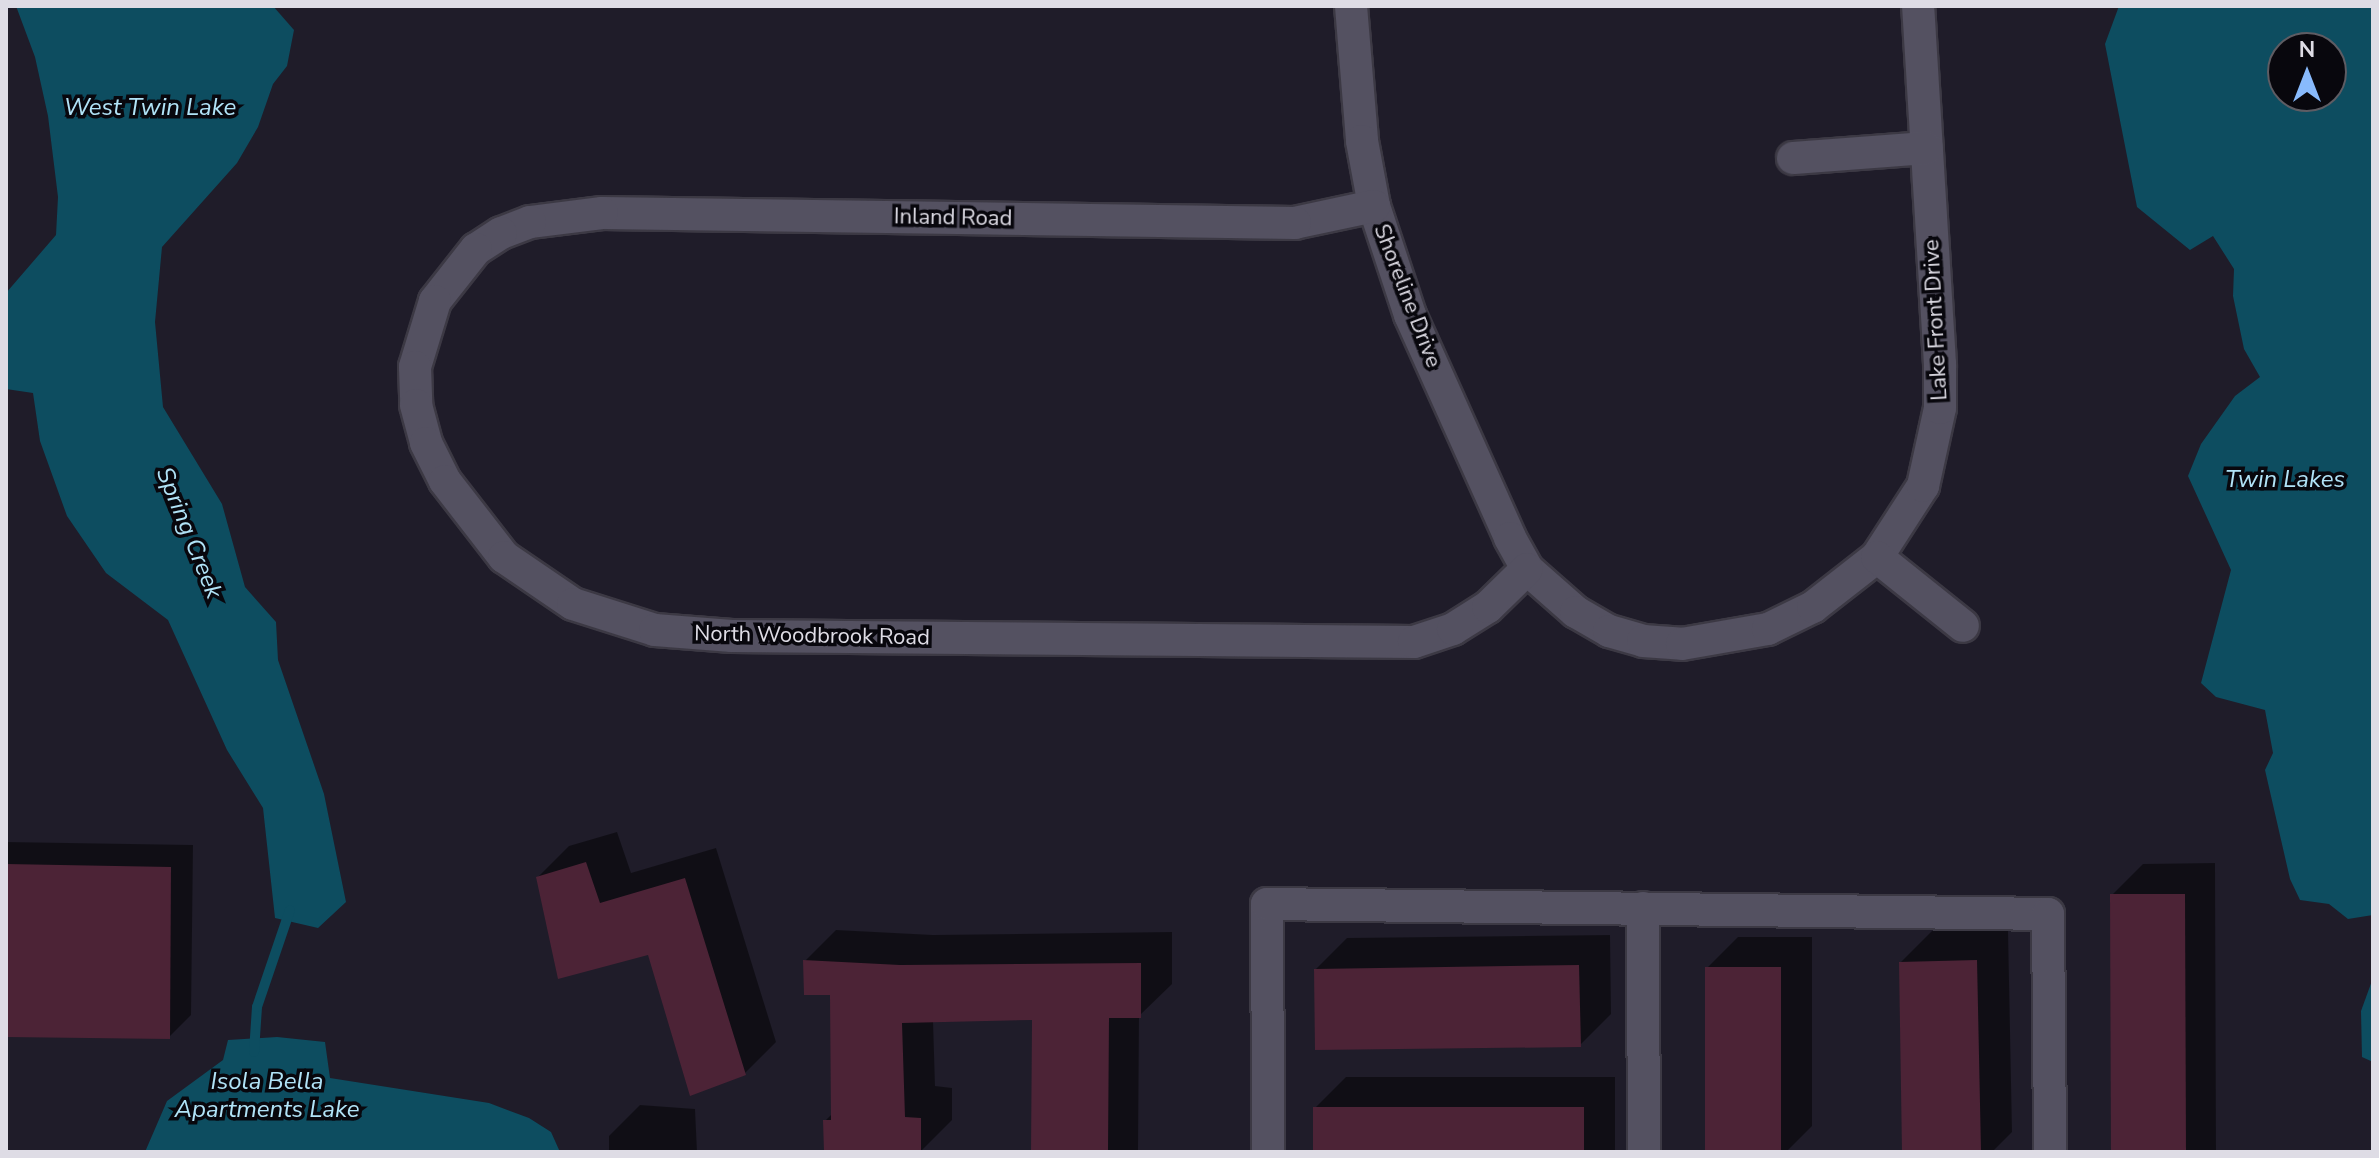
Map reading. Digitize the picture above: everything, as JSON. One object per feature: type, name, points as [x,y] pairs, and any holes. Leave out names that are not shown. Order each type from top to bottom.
[{"type":"street","name":"Shoreline Drive","points":[[1351,6],[1362,141],[1374,206],[1410,315],[1527,569]]},
{"type":"street","name":"Lake Front Drive","points":[[1527,569],[1576,612],[1609,631],[1643,641],[1682,644],[1768,629],[1813,607],[1877,557],[1923,486],[1940,408],[1918,6]]},
{"type":"street","points":[[1793,158],[1927,148]]},
{"type":"street","name":"Inland Road","points":[[530,222],[602,213],[1295,223],[1374,206]]},
{"type":"street","name":"North Woodbrook Road","points":[[530,222],[501,233],[476,249],[435,301],[415,367],[416,405],[426,443],[445,481],[504,557],[573,604],[611,618],[655,630],[732,636],[1401,643],[1453,629],[1488,607],[1527,569]]},
{"type":"street","points":[[1877,557],[1963,626]]},
{"type":"street","points":[[1268,1152],[1267,904],[2048,914],[2050,1152]]},
{"type":"street","points":[[1643,908],[1644,1152]]},
{"type":"water","name":"West Twin Lake","points":[[16,6],[273,6],[294,30],[287,66],[273,84],[258,127],[237,163],[162,247],[155,322],[163,407],[222,504],[245,587],[276,622],[278,660],[324,794],[346,902],[318,928],[275,918],[263,808],[227,750],[168,620],[106,573],[67,516],[40,441],[33,393],[6,389],[6,293],[56,235],[58,197],[48,116],[35,57]]},
{"type":"water","name":"Twin Lakes","points":[[2119,6],[2373,6],[2373,915],[2348,919],[2329,904],[2300,900],[2290,879],[2265,770],[2273,753],[2265,710],[2216,697],[2201,683],[2231,570],[2188,476],[2201,444],[2235,396],[2260,377],[2244,349],[2233,296],[2234,269],[2213,236],[2190,250],[2137,207],[2105,44]]},
{"type":"water","points":[[2373,978],[2373,1062],[2362,1057],[2361,1011]]},
{"type":"water","name":"Isola Bella Apartments Lake","points":[[277,1037],[325,1042],[330,1078],[489,1103],[529,1118],[551,1132],[560,1152],[145,1152],[167,1101],[223,1060],[228,1040]]},
{"type":"building","points":[[586,862],[600,903],[685,878],[746,1075],[690,1096],[648,955],[558,979],[536,877]]},
{"type":"building","points":[[6,864],[171,867],[170,1039],[6,1037]]},
{"type":"building","points":[[2110,894],[2185,894],[2186,1152],[2111,1152]]},
{"type":"building","points":[[803,960],[900,965],[1141,963],[1141,1018],[1109,1018],[1108,1152],[1031,1152],[1032,1020],[902,1023],[905,1117],[921,1118],[921,1152],[824,1152],[823,1120],[831,1120],[830,995],[804,995]]},
{"type":"building","points":[[1977,960],[1981,1152],[1902,1152],[1899,962]]},
{"type":"building","points":[[1579,965],[1581,1047],[1315,1050],[1314,969]]},
{"type":"building","points":[[1705,967],[1781,967],[1781,1152],[1705,1152]]},
{"type":"building","points":[[1313,1107],[1584,1107],[1584,1152],[1313,1152]]},
{"type":"waterway","name":"Spring Creek","points":[[254,1052],[257,1007],[290,910]]}]
